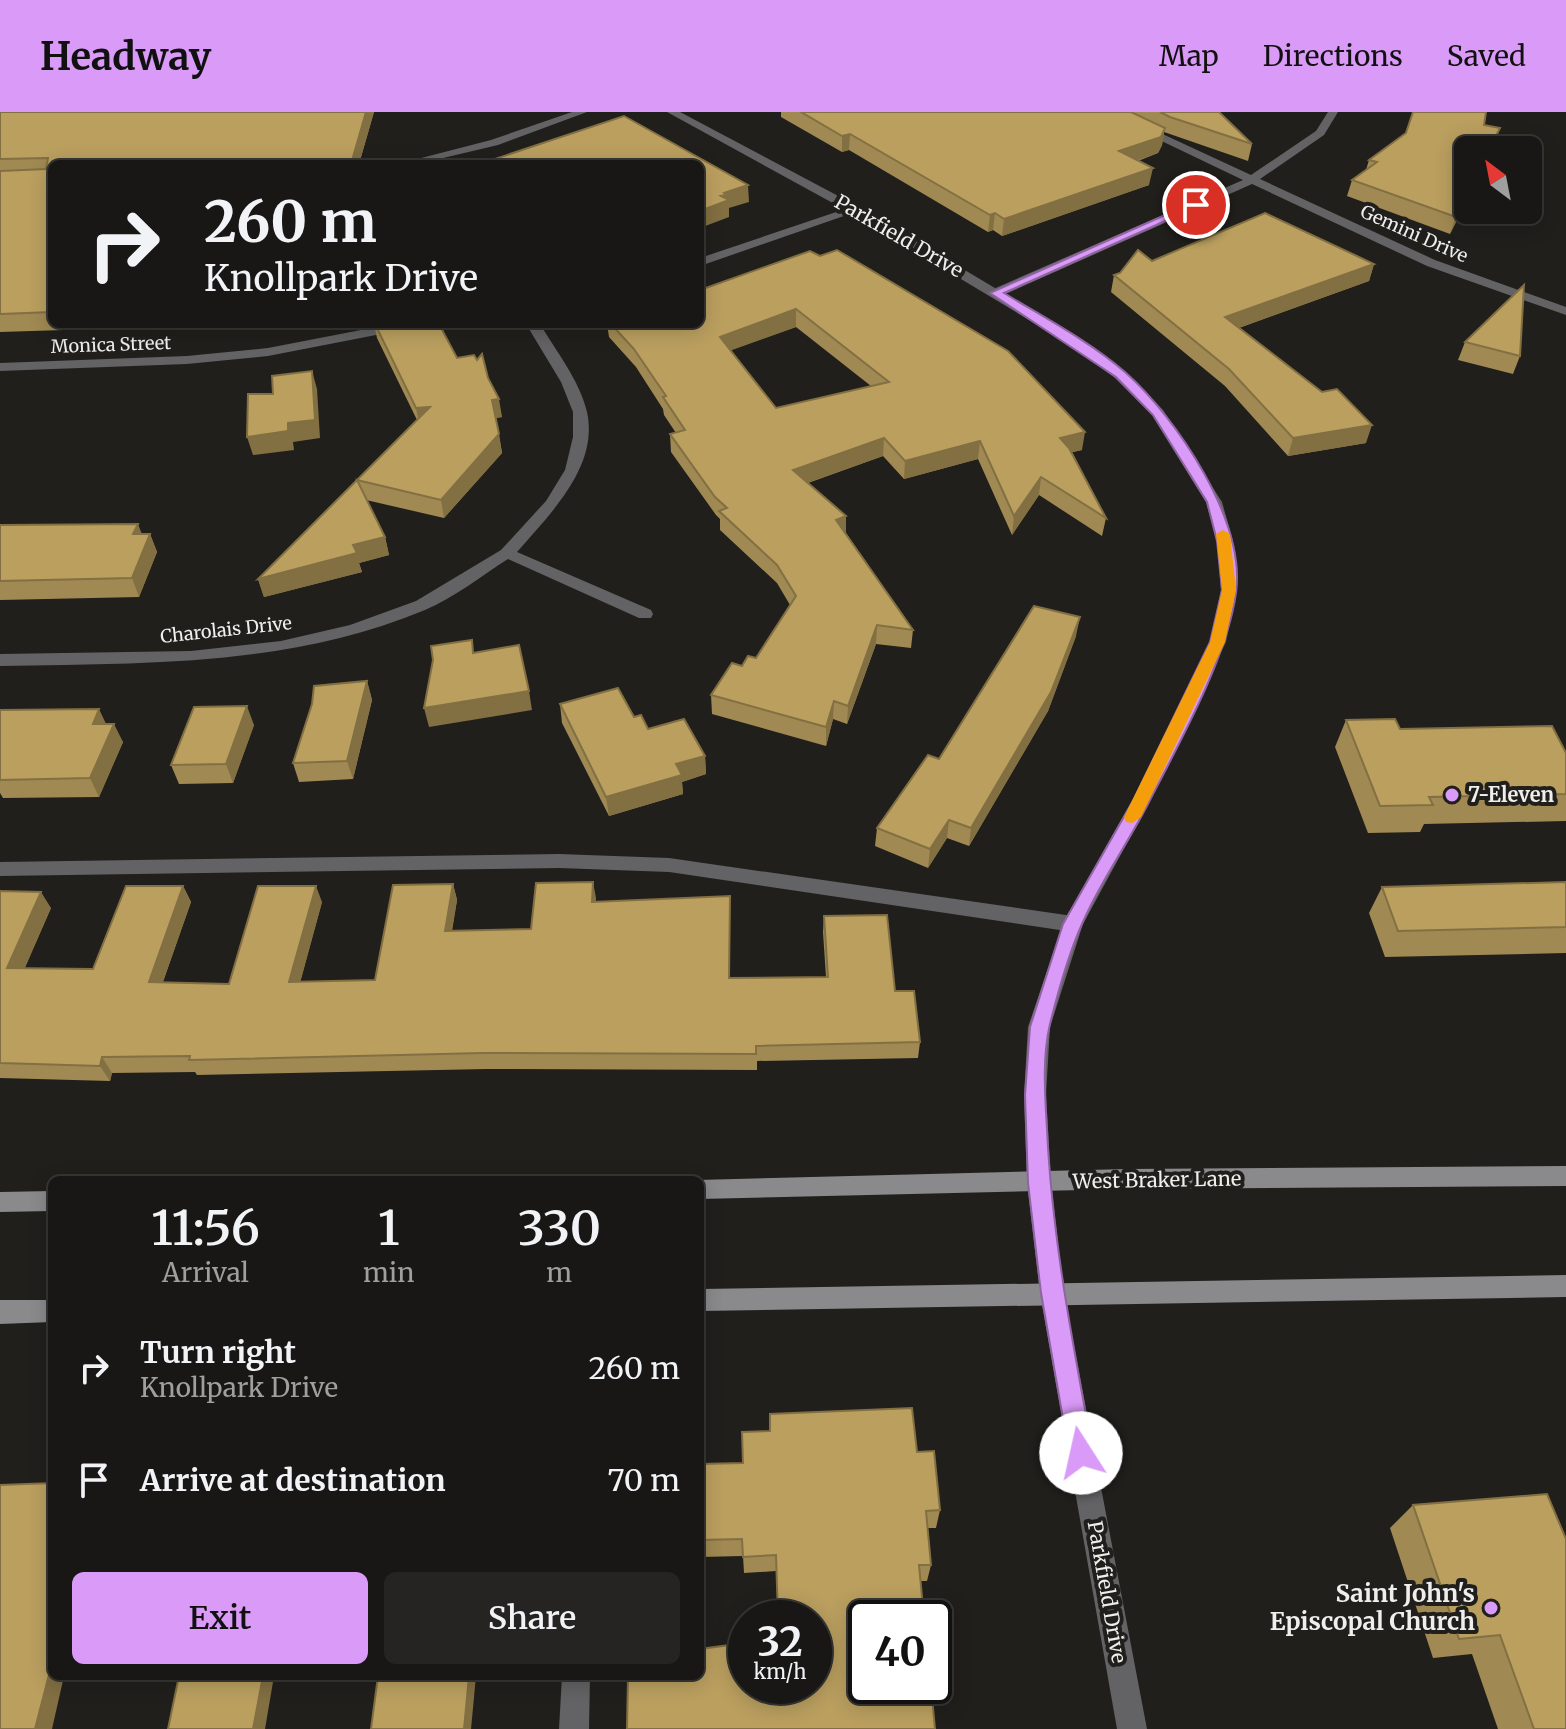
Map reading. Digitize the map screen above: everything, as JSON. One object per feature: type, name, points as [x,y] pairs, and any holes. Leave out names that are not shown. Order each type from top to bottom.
[{"type":"main road","name":"West Braker Lane","points":[[704,1189],[1566,1176]]},
{"type":"main road","points":[[0,1202],[48,1201]]},
{"type":"main road","points":[[704,1300],[1566,1286]]},
{"type":"main road","points":[[0,1312],[48,1311]]},
{"type":"street","points":[[421,160],[494,143],[582,112]]},
{"type":"street","name":"Parkfield Drive","points":[[672,112],[855,210],[996,293],[1108,366],[1158,413],[1214,502],[1225,541],[1229,590],[1218,642],[1142,799],[1073,924],[1039,1027],[1035,1095],[1039,1183],[1052,1293],[1132,1729]]},
{"type":"street","name":"Gemini Drive","points":[[1106,112],[1431,263],[1566,311]]},
{"type":"street","points":[[996,293],[1252,180],[1320,133],[1333,112]]},
{"type":"street","points":[[704,261],[855,210]]},
{"type":"street","name":"Monica Street","points":[[0,367],[187,360],[268,352],[391,328]]},
{"type":"street","name":"Charolais Drive","points":[[0,660],[191,657],[281,646],[354,629],[422,605],[507,553],[552,503],[572,470],[580,437],[580,412],[568,382],[535,328]]},
{"type":"street","points":[[507,553],[645,614]]},
{"type":"street","points":[[0,869],[559,861],[669,865],[1073,924]]},
{"type":"street","points":[[574,1729],[576,1680]]},
{"type":"building","points":[[0,112],[366,112],[352,160],[48,160],[48,312],[0,314],[0,171],[46,169],[48,158],[0,159]]},
{"type":"building","points":[[801,112],[1131,112],[1165,128],[1161,137],[1119,151],[1153,168],[1004,219],[995,213],[990,215],[850,134],[842,136]]},
{"type":"building","points":[[1160,112],[1219,112],[1252,144],[1170,117]]},
{"type":"building","points":[[1413,112],[1486,112],[1484,125],[1500,128],[1496,136],[1454,136],[1454,216],[1352,180],[1377,162],[1369,160],[1406,133]]},
{"type":"building","points":[[624,116],[703,160],[492,160]]},
{"type":"building","points":[[704,161],[748,185],[721,196],[729,200],[704,209]]},
{"type":"building","points":[[1265,213],[1374,264],[1225,317],[1322,392],[1337,389],[1372,425],[1293,438],[1229,369],[1114,275],[1120,273],[1138,250],[1152,261]]},
{"type":"building","points":[[837,250],[1008,351],[1085,432],[1060,438],[1069,448],[1106,518],[1041,477],[1014,516],[980,441],[905,461],[884,438],[793,470],[846,516],[836,520],[913,630],[877,625],[848,706],[834,701],[826,727],[711,695],[732,663],[742,666],[748,656],[756,658],[796,596],[777,565],[719,511],[727,508],[715,497],[670,434],[685,430],[663,397],[666,396],[634,349],[615,328],[704,328],[704,289],[810,251],[820,256]],"holes":[[[796,309],[889,382],[776,408],[720,337]]]},
{"type":"building","points":[[1524,285],[1520,356],[1465,342]]},
{"type":"building","points":[[377,328],[441,328],[457,358],[474,355],[477,360],[482,354],[488,378],[499,399],[492,400],[499,434],[441,500],[357,480],[430,407],[416,408]]},
{"type":"building","points":[[312,371],[315,420],[288,423],[288,431],[247,437],[248,394],[273,394],[272,376]]},
{"type":"building","points":[[357,480],[385,537],[353,545],[357,553],[258,579]]},
{"type":"building","points":[[138,524],[133,534],[150,534],[132,578],[0,581],[0,525]]},
{"type":"building","points":[[1034,606],[1080,617],[1051,692],[971,828],[949,820],[930,849],[877,828],[928,755],[939,759]]},
{"type":"building","points":[[472,640],[473,653],[519,645],[529,691],[424,708],[433,660],[431,646]]},
{"type":"building","points":[[367,681],[347,761],[293,763],[312,704],[314,686]]},
{"type":"building","points":[[618,688],[634,717],[641,715],[648,729],[684,719],[705,756],[676,764],[682,775],[606,797],[560,704]]},
{"type":"building","points":[[247,706],[226,764],[171,765],[194,707]]},
{"type":"building","points":[[99,709],[93,724],[114,724],[90,778],[0,780],[0,710]]},
{"type":"building","points":[[1395,719],[1400,729],[1552,726],[1566,753],[1566,794],[1429,797],[1433,805],[1380,806],[1346,720]]},
{"type":"building","points":[[593,882],[592,902],[730,896],[729,978],[828,977],[824,916],[887,915],[895,991],[914,991],[920,1042],[756,1046],[756,1054],[483,1053],[189,1060],[190,1056],[102,1057],[100,1066],[0,1063],[0,891],[41,892],[7,968],[93,969],[126,886],[183,886],[149,982],[229,984],[258,886],[316,886],[289,982],[375,980],[393,885],[453,884],[445,931],[531,929],[536,883]]},
{"type":"building","points":[[1566,882],[1566,927],[1398,931],[1382,887]]},
{"type":"building","points":[[912,1408],[917,1452],[934,1451],[940,1510],[926,1511],[931,1565],[919,1565],[922,1600],[848,1600],[848,1704],[933,1704],[935,1729],[627,1729],[628,1680],[704,1680],[704,1648],[728,1645],[728,1704],[832,1704],[832,1600],[777,1600],[776,1555],[743,1557],[742,1539],[704,1540],[704,1464],[743,1463],[742,1432],[770,1431],[770,1414]]},
{"type":"building","points":[[48,1483],[48,1679],[35,1729],[0,1729],[0,1485]]},
{"type":"building","name":"Saint John's Episcopal Church","points":[[1547,1494],[1566,1539],[1566,1729],[1534,1729],[1500,1635],[1459,1639],[1413,1505]]},
{"type":"building","points":[[178,1680],[262,1680],[253,1729],[168,1729]]},
{"type":"building","points":[[377,1680],[469,1680],[464,1729],[371,1729]]},
{"type":"slow traffic","points":[[1132,817],[1218,642],[1229,590],[1223,534]]},
{"type":"place","name":"7-Eleven","points":[[1452,795]]},
{"type":"place","name":"Saint John's Episcopal Church","points":[[1491,1608]]},
{"type":"route","points":[[1081,1453],[1052,1293],[1039,1183],[1035,1095],[1039,1027],[1073,924],[1142,799],[1218,642],[1229,590],[1225,541],[1214,502],[1158,413],[1120,375],[1074,341],[996,293],[1196,205]]}]
